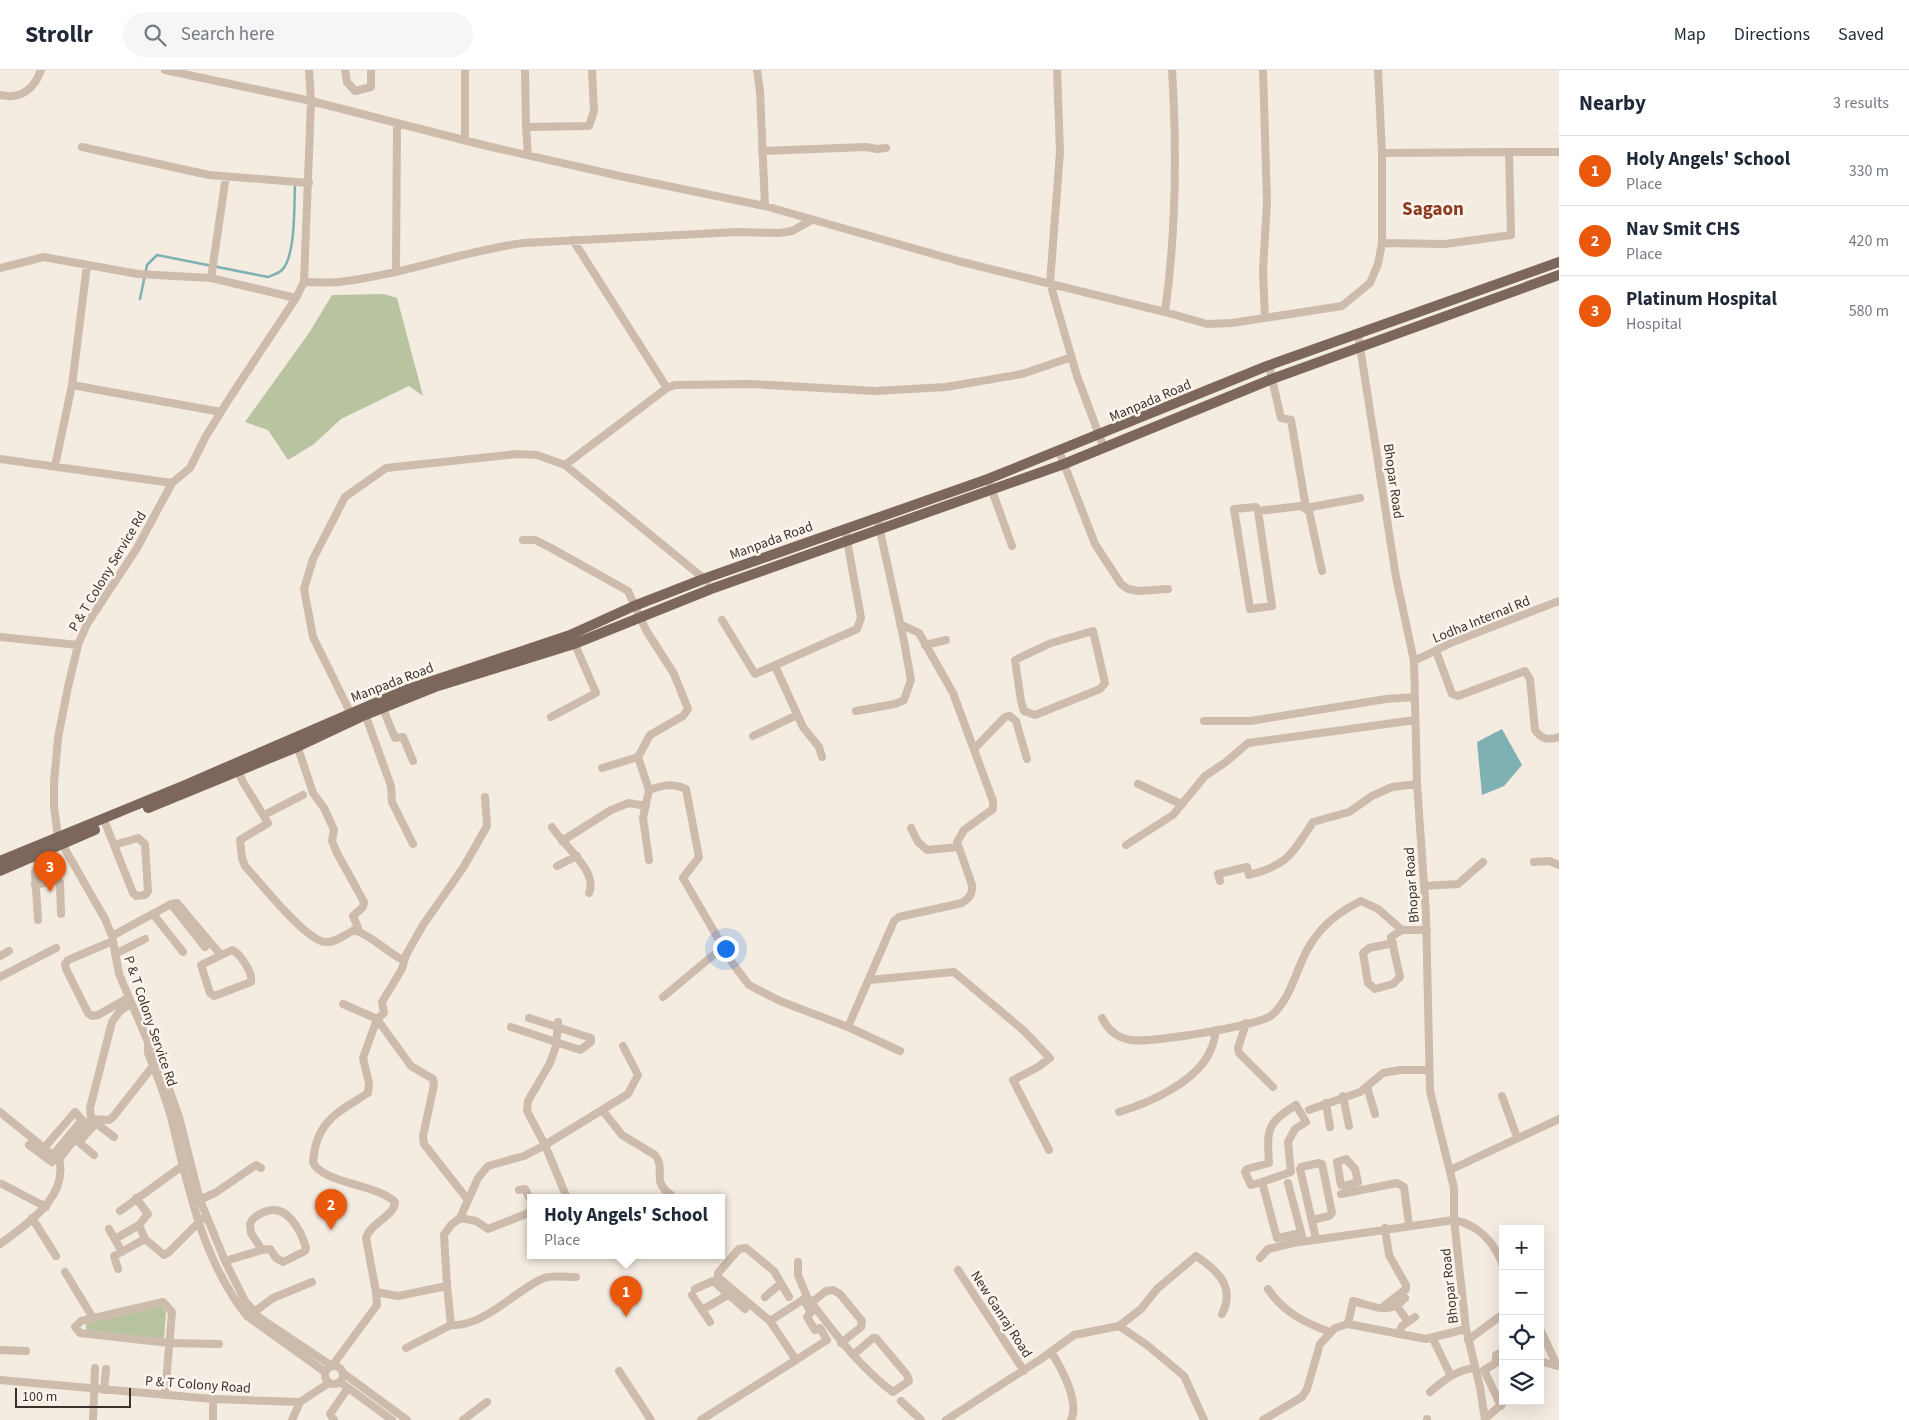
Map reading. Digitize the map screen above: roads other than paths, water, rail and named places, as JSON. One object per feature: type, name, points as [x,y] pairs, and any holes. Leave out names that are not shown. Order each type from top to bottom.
[{"type":"main road","name":"Manpada Road","points":[[572,639],[634,606],[706,578],[988,479],[1269,366],[1559,262]]},
{"type":"main road","name":"Manpada Road","points":[[0,867],[187,789],[380,704],[457,676],[638,616],[848,539],[1064,464],[1272,378],[1559,275]]},
{"type":"main road","name":"Manpada Road","points":[[0,867],[37,856],[55,843],[106,825],[120,816]]},
{"type":"street","points":[[0,95],[19,96],[26,93],[37,81],[41,70]]},
{"type":"street","points":[[165,70],[311,100],[397,124],[528,155],[765,206],[810,221],[958,261],[1207,324],[1232,324],[1342,306],[1370,283],[1378,264],[1382,243],[1382,153],[1378,70]]},
{"type":"street","points":[[0,459],[172,483],[190,468],[221,412],[296,298],[304,282],[309,183],[310,70]]},
{"type":"street","points":[[345,70],[347,82],[356,91],[371,88],[371,70]]},
{"type":"street","points":[[465,70],[466,140]]},
{"type":"street","points":[[525,70],[528,155]]},
{"type":"street","points":[[526,127],[589,126],[594,112],[592,70]]},
{"type":"street","points":[[757,70],[760,92],[765,206]]},
{"type":"street","points":[[1057,70],[1060,152],[1050,283],[1072,357],[1098,436],[1104,448]]},
{"type":"street","points":[[1165,312],[1172,263],[1174,169],[1172,70]]},
{"type":"street","points":[[1263,70],[1267,202],[1263,271],[1265,318]]},
{"type":"street","points":[[396,270],[397,124]]},
{"type":"street","points":[[82,147],[209,175],[309,183]]},
{"type":"street","points":[[762,151],[886,148]]},
{"type":"street","points":[[1382,243],[1445,244],[1511,235],[1509,152]]},
{"type":"street","points":[[1382,153],[1559,152]]},
{"type":"street","points":[[211,278],[226,176]]},
{"type":"street","points":[[304,282],[339,282],[490,247],[573,240],[736,232],[779,233],[792,231],[810,221]]},
{"type":"street","points":[[573,240],[667,388]]},
{"type":"street","points":[[0,268],[44,256],[145,275],[211,278],[296,298]]},
{"type":"street","points":[[55,466],[72,385],[87,264]]},
{"type":"street","name":"Bhopar Road","points":[[1358,334],[1396,577],[1414,662],[1417,784],[1427,930],[1428,1070],[1432,1104],[1454,1188],[1454,1220],[1466,1329],[1475,1368],[1483,1386],[1485,1420]]},
{"type":"street","points":[[565,465],[667,388],[675,386],[751,384],[875,391],[946,387],[1022,374],[1072,357]]},
{"type":"street","points":[[1269,366],[1281,418],[1291,420],[1306,508],[1309,511],[1322,571]]},
{"type":"street","points":[[72,385],[221,412]]},
{"type":"street","points":[[1059,452],[1095,544],[1121,584],[1128,590],[1139,592],[1168,589]]},
{"type":"street","points":[[352,716],[313,637],[304,589],[313,560],[332,519],[345,497],[386,468],[517,454],[537,455],[565,465],[706,578],[711,589]]},
{"type":"street","points":[[988,479],[1012,546]]},
{"type":"street","name":"P & T Colony Service Rd","points":[[172,483],[137,548],[87,624],[78,645],[58,738],[54,807],[55,843],[95,898],[112,938],[119,974],[148,1042],[148,1052],[172,1120],[181,1165],[230,1290],[248,1316],[325,1372]]},
{"type":"street","points":[[1258,511],[1302,506],[1306,508],[1360,498]]},
{"type":"street","points":[[1256,507],[1258,511],[1272,606],[1250,609],[1234,510],[1256,507]]},
{"type":"street","points":[[856,711],[895,704],[904,700],[911,680],[877,517]]},
{"type":"street","points":[[722,620],[752,673],[775,666],[852,632],[860,625],[861,618],[845,529]]},
{"type":"street","points":[[523,540],[535,540],[628,592],[638,616],[674,674],[688,709],[683,716],[650,735],[638,757],[602,768]]},
{"type":"street","name":"Lodha Internal Rd","points":[[1414,662],[1436,651],[1559,601]]},
{"type":"street","points":[[848,1027],[894,921],[900,917],[962,904],[969,898],[973,891],[958,847],[959,837],[964,830],[993,809],[993,802],[953,694],[919,633],[900,624]]},
{"type":"street","points":[[1093,631],[1105,683],[1100,689],[1034,715],[1024,711],[1015,660],[1051,643],[1093,631]]},
{"type":"street","points":[[0,637],[78,645]]},
{"type":"street","points":[[551,717],[596,693],[572,639]]},
{"type":"street","points":[[926,645],[946,640]]},
{"type":"street","points":[[1436,651],[1449,688],[1452,694],[1458,696],[1520,671],[1525,671],[1530,679],[1535,730],[1540,737],[1545,739],[1559,737]]},
{"type":"street","points":[[775,666],[803,727],[819,747],[822,757]]},
{"type":"street","points":[[1204,721],[1250,721],[1386,699],[1416,698]]},
{"type":"street","points":[[380,704],[395,738],[403,737],[413,761]]},
{"type":"street","points":[[364,711],[391,786],[392,802],[413,844]]},
{"type":"street","points":[[753,736],[797,715]]},
{"type":"street","points":[[974,749],[1004,717],[1010,716],[1016,720],[1028,759]]},
{"type":"street","points":[[1126,845],[1173,815],[1205,776],[1226,762],[1248,743],[1415,720]]},
{"type":"street","points":[[236,767],[268,821],[267,825],[240,840],[245,866],[295,922],[315,938],[325,942],[337,940],[358,928],[353,916],[363,907],[364,902],[337,853],[332,841],[334,830],[324,808],[313,793],[296,742]]},
{"type":"street","points":[[638,757],[649,790],[643,818],[649,860]]},
{"type":"street","points":[[649,790],[663,785],[675,784],[686,789],[699,857],[682,878],[749,985],[759,992],[848,1027],[900,1051]]},
{"type":"street","points":[[1138,784],[1181,804]]},
{"type":"street","points":[[1220,881],[1218,874],[1247,868],[1249,875],[1272,869],[1293,853],[1313,822],[1349,812],[1372,796],[1392,788],[1417,784]]},
{"type":"street","points":[[264,815],[303,795]]},
{"type":"street","points":[[340,1382],[335,1384],[329,1383],[325,1378],[325,1372],[332,1366],[377,1305],[366,1238],[369,1231],[392,1210],[395,1202],[389,1197],[363,1186],[321,1172],[312,1162],[314,1146],[326,1121],[368,1093],[369,1083],[363,1058],[377,1019],[384,1013],[382,1002],[402,969],[403,960],[423,925],[463,868],[487,826],[486,797]]},
{"type":"street","points":[[562,841],[611,810],[629,803],[646,806]]},
{"type":"street","points":[[106,825],[133,893],[136,896],[145,895],[148,891],[145,844],[138,838],[114,845]]},
{"type":"street","points":[[552,827],[562,841],[577,856],[590,876],[592,883],[589,892]]},
{"type":"street","points":[[911,828],[918,842],[927,850],[958,847]]},
{"type":"street","points":[[38,920],[34,872],[38,867],[53,861],[55,843]]},
{"type":"street","points":[[37,856],[38,867]]},
{"type":"street","points":[[558,866],[577,856]]},
{"type":"street","points":[[1534,862],[1550,861],[1559,865]]},
{"type":"street","points":[[1424,886],[1461,883],[1483,862]]},
{"type":"street","points":[[36,885],[56,880],[60,882],[61,914]]},
{"type":"street","points":[[1102,1018],[1113,1034],[1130,1040],[1144,1040],[1216,1030],[1271,1016],[1287,994],[1309,946],[1340,911],[1361,901],[1378,909],[1402,930]]},
{"type":"street","points":[[129,1001],[92,1016],[88,1013],[65,964],[68,960],[112,938],[171,904],[177,903],[220,955]]},
{"type":"street","points":[[171,904],[205,947]]},
{"type":"street","points":[[153,914],[183,952]]},
{"type":"street","points":[[354,930],[372,938],[385,951],[403,960]]},
{"type":"street","points":[[1393,943],[1369,948],[1363,953],[1368,983],[1375,989],[1393,984],[1400,977],[1393,943],[1391,937],[1402,930],[1427,930]]},
{"type":"street","points":[[115,954],[145,939]]},
{"type":"street","points":[[663,997],[724,947]]},
{"type":"street","points":[[0,978],[56,948]]},
{"type":"street","points":[[232,950],[235,951],[252,980],[249,984],[214,996],[210,993],[201,966],[220,955],[232,950]]},
{"type":"street","points":[[0,956],[9,951]]},
{"type":"street","points":[[869,980],[954,972],[1022,1030],[1050,1058],[1038,1067],[1013,1080],[1049,1150]]},
{"type":"street","points":[[77,1141],[91,1119],[90,1108],[112,1022],[129,1001]]},
{"type":"street","points":[[343,1004],[377,1019],[411,1066],[432,1078],[434,1085],[423,1136],[424,1144],[468,1200]]},
{"type":"street","points":[[511,1027],[580,1050],[588,1047],[592,1040],[558,1024],[529,1018]]},
{"type":"street","points":[[1246,1023],[1238,1048],[1239,1052],[1273,1087]]},
{"type":"street","points":[[558,1024],[556,1042],[550,1064],[528,1101],[528,1111],[545,1145],[565,1194]]},
{"type":"street","points":[[1119,1112],[1150,1102],[1190,1076],[1202,1064],[1211,1050],[1216,1030]]},
{"type":"street","points":[[148,1042],[156,1049],[180,1117],[196,1202],[256,1165],[261,1168]]},
{"type":"street","points":[[452,1325],[447,1286],[444,1235],[451,1225],[460,1218],[478,1178],[488,1166],[524,1156],[603,1111],[628,1094],[638,1075],[623,1046]]},
{"type":"street","points":[[91,1119],[109,1120],[113,1117],[153,1066]]},
{"type":"street","points":[[1309,1110],[1343,1096],[1360,1092],[1383,1073],[1390,1071],[1428,1070]]},
{"type":"street","points":[[1367,1087],[1375,1114]]},
{"type":"street","points":[[1343,1096],[1350,1126]]},
{"type":"street","points":[[1502,1096],[1517,1137]]},
{"type":"street","points":[[1326,1103],[1330,1126]]},
{"type":"street","points":[[1296,1105],[1306,1122],[1295,1130],[1288,1142],[1291,1172],[1262,1182],[1251,1185],[1246,1170],[1269,1162],[1266,1146],[1270,1127],[1296,1105]]},
{"type":"street","points":[[603,1111],[622,1135],[659,1160],[661,1164],[658,1179],[660,1185],[670,1194]]},
{"type":"street","points":[[0,1112],[51,1153],[62,1177],[46,1207],[1,1241]]},
{"type":"street","points":[[1450,1170],[1559,1119]]},
{"type":"street","points":[[29,1145],[51,1153],[77,1141],[94,1124],[100,1124],[114,1137]]},
{"type":"street","points":[[77,1141],[94,1154]]},
{"type":"street","points":[[120,1211],[181,1165],[189,1163]]},
{"type":"street","points":[[1312,1220],[1329,1216],[1332,1212],[1322,1164],[1319,1163],[1300,1168],[1316,1239]]},
{"type":"street","points":[[1262,1182],[1277,1238],[1302,1237],[1316,1239],[1454,1220],[1468,1222],[1486,1236],[1499,1256]]},
{"type":"street","points":[[1288,1183],[1302,1237]]},
{"type":"street","points":[[1341,1194],[1351,1188],[1396,1183],[1402,1185],[1404,1187],[1409,1225]]},
{"type":"street","points":[[2,1184],[46,1207]]},
{"type":"street","points":[[519,1190],[525,1189],[528,1194]]},
{"type":"street","points":[[115,1239],[139,1225],[148,1214],[136,1198]]},
{"type":"street","points":[[225,1261],[270,1249],[283,1262],[305,1251],[306,1248],[291,1218],[281,1210],[271,1209],[254,1217],[250,1224],[251,1233],[262,1250]]},
{"type":"street","points":[[460,1218],[476,1220],[488,1229],[527,1214]]},
{"type":"street","points":[[32,1218],[56,1256]]},
{"type":"street","points":[[139,1225],[145,1239],[161,1254],[166,1255],[202,1219],[245,1301],[254,1312],[332,1366],[340,1368],[343,1373],[407,1420]]},
{"type":"street","points":[[1384,1306],[1406,1289],[1406,1285],[1389,1255],[1385,1228]]},
{"type":"street","points":[[109,1229],[122,1252]]},
{"type":"street","points":[[1260,1258],[1268,1249],[1302,1237]]},
{"type":"street","points":[[118,1269],[113,1259],[145,1239]]},
{"type":"street","points":[[745,1309],[718,1274],[739,1249],[744,1247],[774,1271],[789,1297]]},
{"type":"street","points":[[946,1420],[1051,1352],[1074,1334],[1119,1326],[1141,1310],[1158,1289],[1196,1256],[1218,1273],[1226,1288],[1228,1302],[1222,1314]]},
{"type":"street","points":[[798,1262],[798,1275],[809,1300],[852,1355],[874,1377],[893,1392],[909,1381],[907,1375],[876,1338],[873,1338],[852,1355]]},
{"type":"street","name":"New Ganraj Road","points":[[958,1270],[1024,1370]]},
{"type":"street","points":[[65,1272],[93,1318]]},
{"type":"street","points":[[406,1348],[452,1325],[460,1326],[476,1320],[545,1278],[576,1276]]},
{"type":"street","points":[[710,1322],[693,1292],[711,1280],[731,1292],[771,1323],[796,1360]]},
{"type":"street","points":[[254,1312],[273,1298],[312,1282]]},
{"type":"street","points":[[765,1297],[781,1283]]},
{"type":"street","points":[[376,1292],[398,1296],[447,1286]]},
{"type":"street","points":[[1268,1289],[1277,1304],[1308,1324],[1330,1332]]},
{"type":"street","points":[[771,1323],[809,1300],[826,1291],[833,1290],[840,1294],[862,1321],[861,1327],[841,1342]]},
{"type":"street","points":[[702,1310],[731,1292]]},
{"type":"street","points":[[1348,1324],[1353,1301],[1388,1310],[1397,1306],[1406,1298]]},
{"type":"street","points":[[165,1395],[169,1343],[172,1312],[163,1302],[81,1321],[76,1327],[80,1334],[169,1343],[219,1344]]},
{"type":"street","points":[[701,1420],[827,1340],[820,1328],[815,1330],[807,1317],[811,1310],[806,1304],[771,1323]]},
{"type":"street","points":[[1397,1306],[1408,1322]]},
{"type":"street","points":[[1468,1340],[1502,1315]]},
{"type":"street","points":[[1398,1334],[1402,1326],[1416,1317]]},
{"type":"street","points":[[1263,1420],[1302,1398],[1307,1389],[1316,1353],[1320,1344],[1330,1332],[1348,1324],[1432,1339],[1466,1329]]},
{"type":"street","points":[[1119,1326],[1147,1345],[1184,1376],[1204,1420]]},
{"type":"street","points":[[1544,1337],[1558,1366]]},
{"type":"street","points":[[1432,1339],[1451,1376]]},
{"type":"street","points":[[0,1350],[26,1351]]},
{"type":"street","points":[[1051,1352],[1067,1380],[1074,1406],[1074,1414],[1071,1420]]},
{"type":"street","points":[[1499,1354],[1496,1355],[1496,1363],[1484,1370],[1499,1397]]},
{"type":"street","points":[[1544,1362],[1558,1366]]},
{"type":"street","points":[[93,1420],[96,1368]]},
{"type":"street","points":[[1430,1392],[1451,1376],[1465,1369],[1475,1368]]},
{"type":"street","points":[[104,1390],[106,1370]]},
{"type":"street","points":[[619,1371],[651,1420]]},
{"type":"street","points":[[340,1382],[343,1373]]},
{"type":"street","name":"P & T Colony Road","points":[[0,1380],[213,1399],[300,1402]]},
{"type":"street","points":[[340,1382],[392,1420]]},
{"type":"street","points":[[292,1420],[300,1402],[329,1383]]},
{"type":"street","points":[[334,1420],[330,1414],[348,1388]]},
{"type":"street","points":[[213,1399],[213,1420]]},
{"type":"street","points":[[901,1401],[922,1420]]},
{"type":"street","points":[[463,1420],[488,1402]]},
{"type":"street","points":[[1485,1420],[1502,1405]]},
{"type":"water","points":[[1502,729],[1522,765],[1504,786],[1482,795],[1477,742]]},
{"type":"waterway","points":[[140,299],[147,265],[157,255],[268,277],[281,271],[287,263],[292,242],[295,185]]},
{"type":"place","name":"Platinum Hospital","points":[[50,892]]},
{"type":"place","name":"Nav Smit CHS","points":[[331,1230]]},
{"type":"place","name":"Holy Angels' School","points":[[626,1317]]},
{"type":"district","name":"Sagaon","points":[[1433,208]]}]
